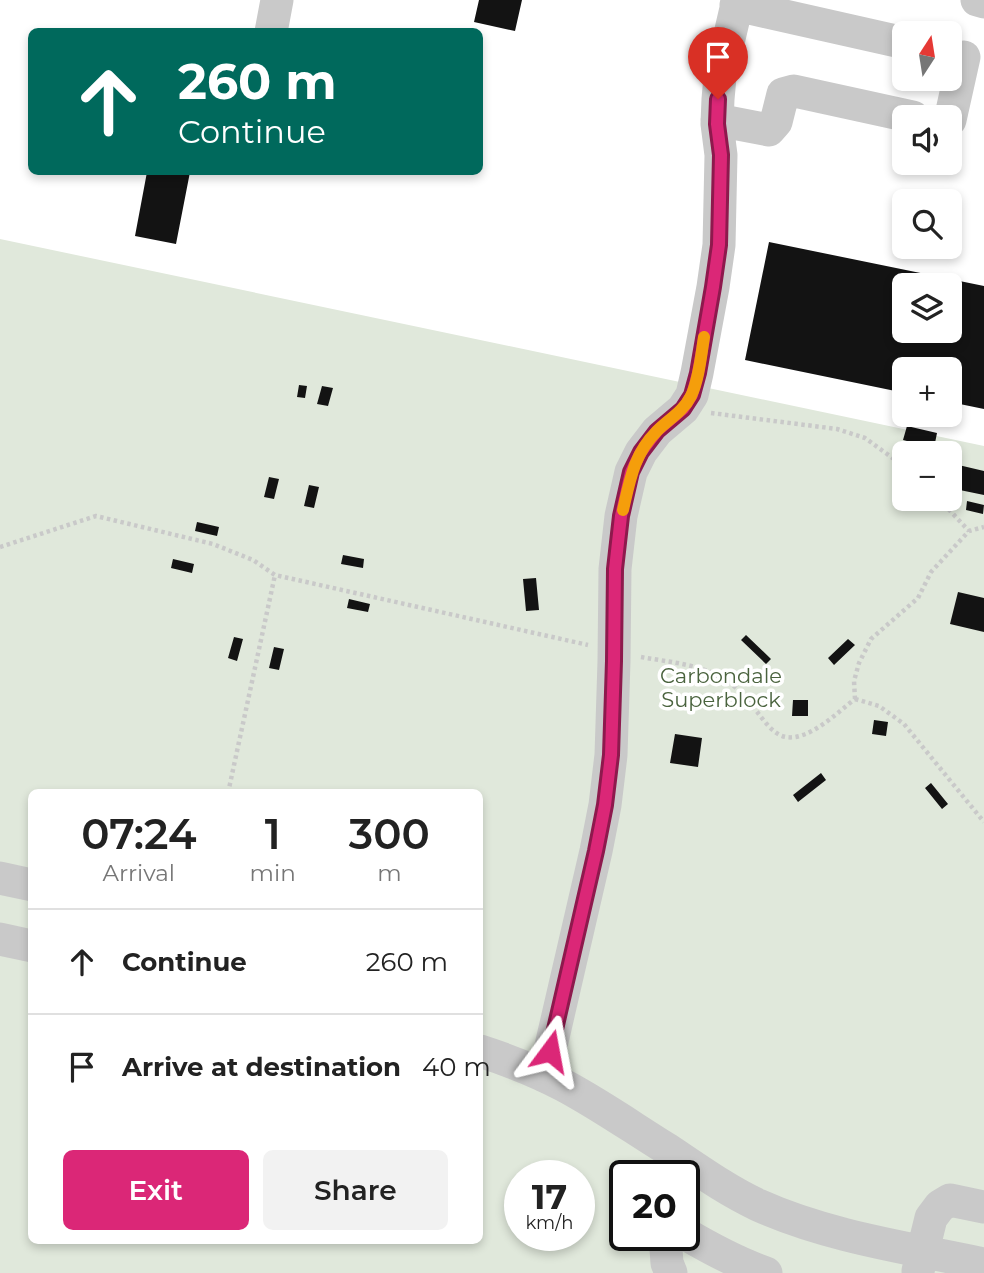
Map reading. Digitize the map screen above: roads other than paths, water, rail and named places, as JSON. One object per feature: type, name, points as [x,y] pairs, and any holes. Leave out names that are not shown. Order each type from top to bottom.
[{"type":"street","points":[[272,28],[277,0]]},
{"type":"street","points":[[977,0],[984,2]]},
{"type":"street","points":[[544,1076],[605,805],[611,755],[615,569],[621,516],[631,472],[641,452],[657,431],[683,409],[692,395],[698,373],[719,245],[721,155],[717,120],[720,77],[737,3],[798,9],[892,39]]},
{"type":"street","points":[[954,105],[966,57]]},
{"type":"street","points":[[717,120],[769,130],[776,122],[783,94],[794,91],[892,112]]},
{"type":"street","points":[[0,878],[28,884]]},
{"type":"street","points":[[0,939],[28,945]]},
{"type":"street","points":[[483,1052],[562,1084],[604,1109],[660,1160]]},
{"type":"street","points":[[700,1177],[799,1221],[842,1233],[920,1262],[984,1264]]},
{"type":"street","points":[[920,1262],[931,1218],[940,1206],[950,1200],[984,1207]]},
{"type":"street","points":[[700,1243],[766,1273]]},
{"type":"street","points":[[666,1251],[671,1273]]},
{"type":"park label","name":"Carbondale Superblock","points":[[721,688]]}]
